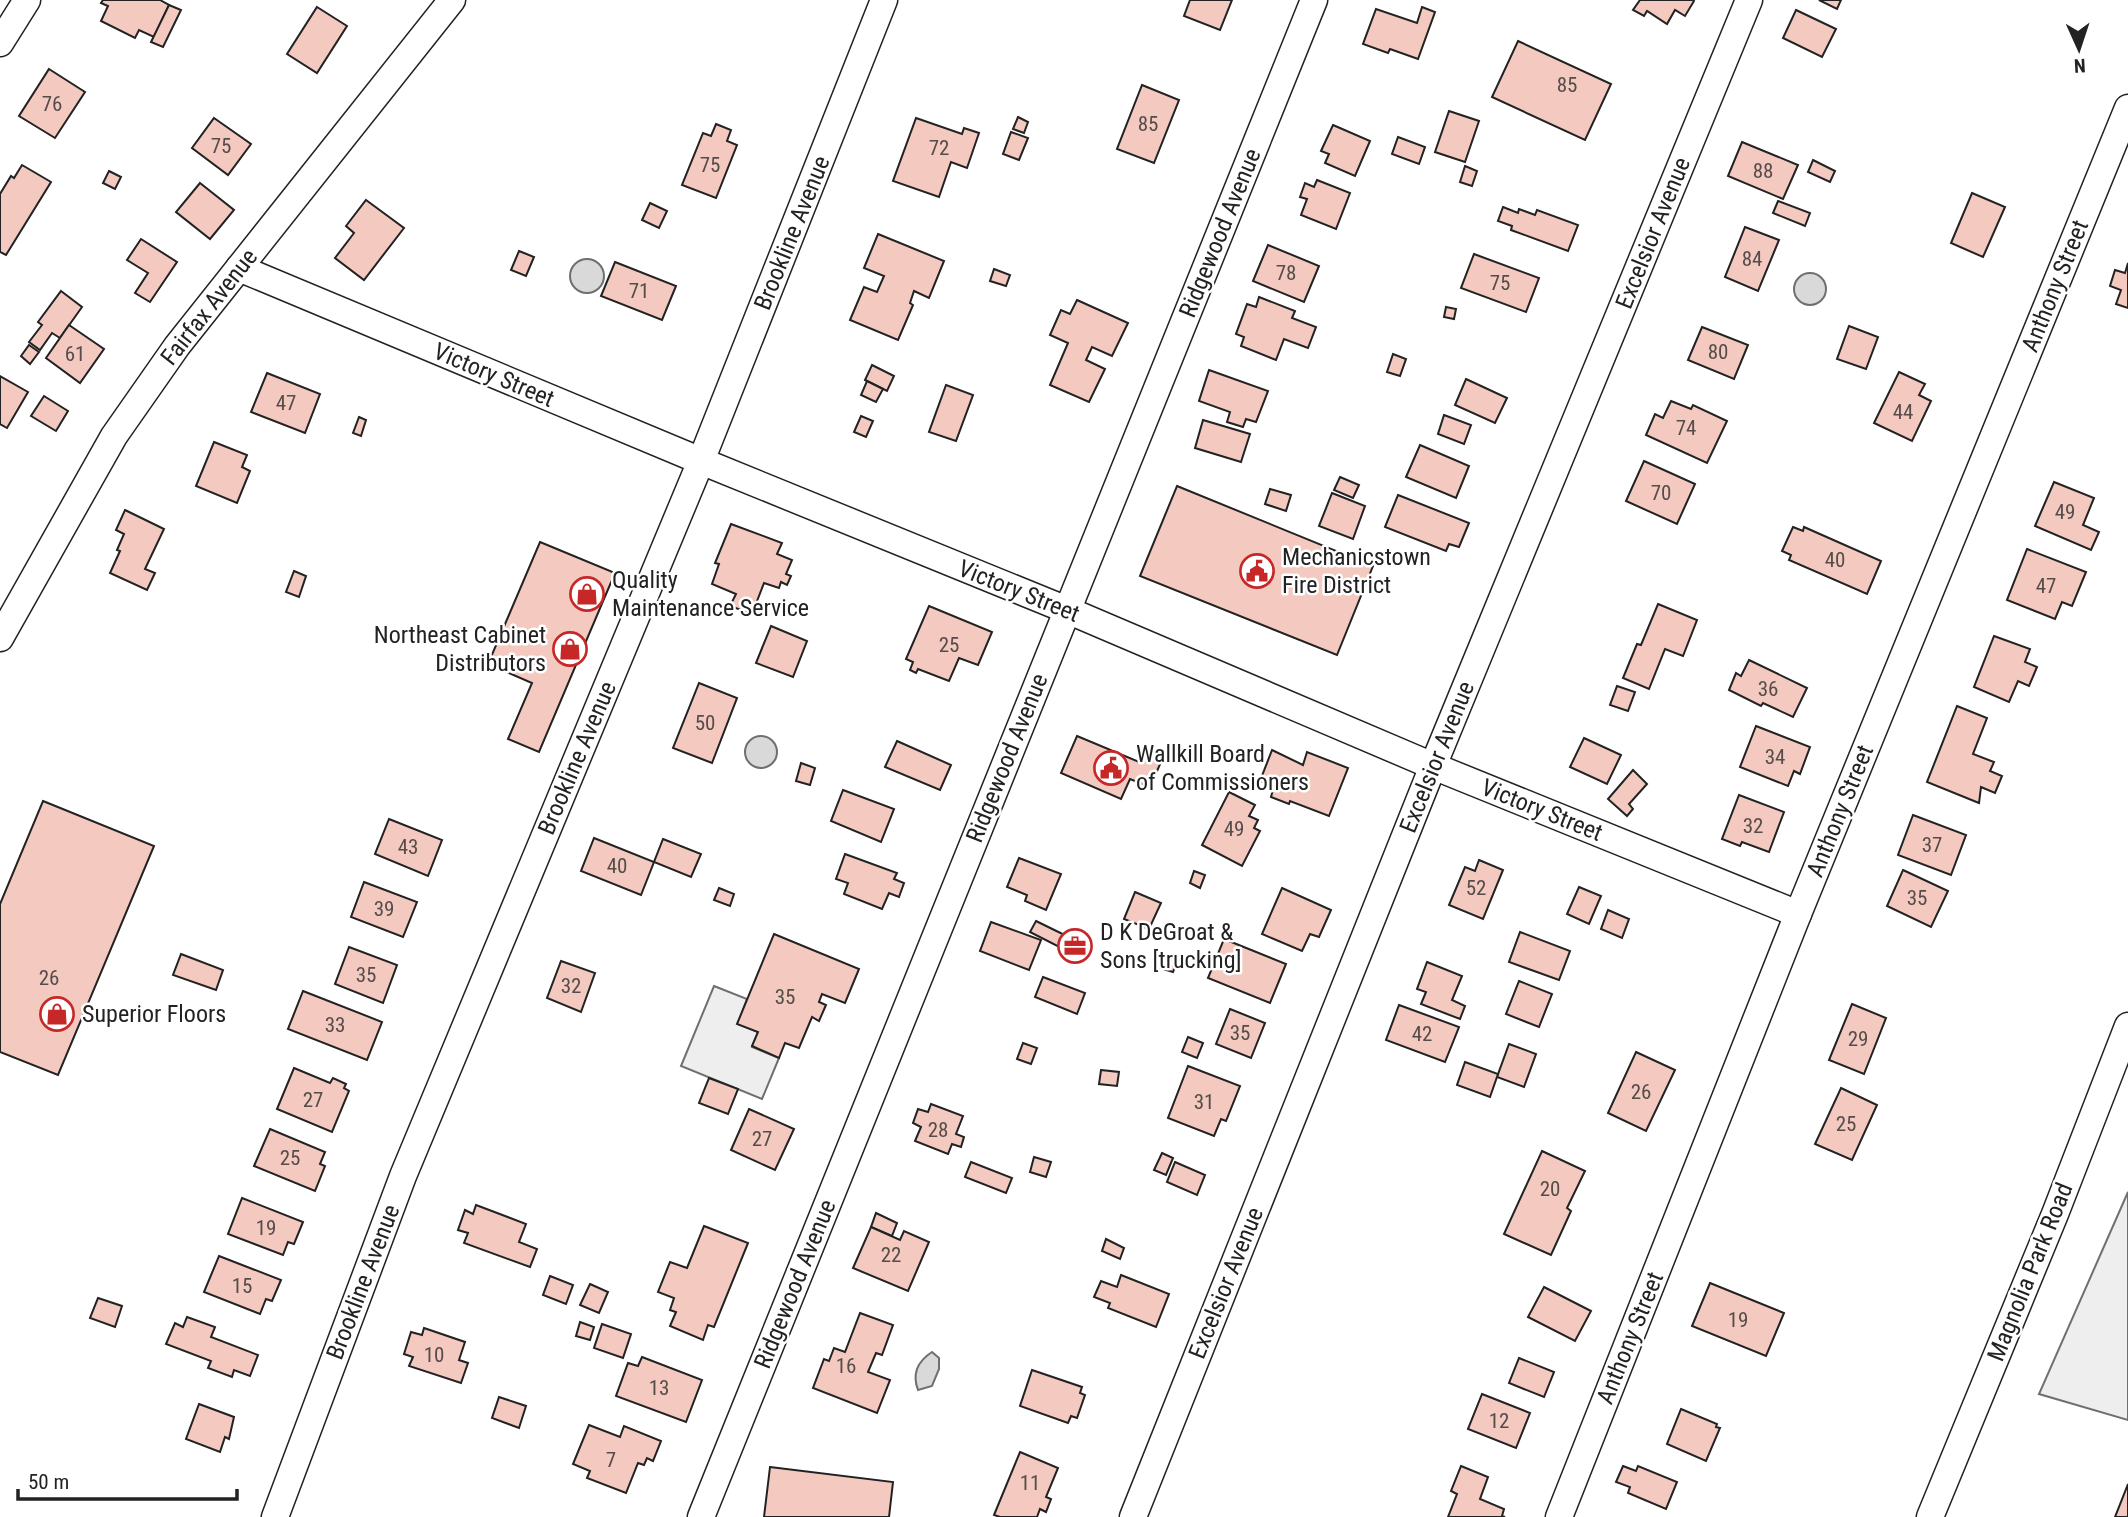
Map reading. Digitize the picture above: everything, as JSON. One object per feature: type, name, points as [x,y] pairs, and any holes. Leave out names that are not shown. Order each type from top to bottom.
[{"type":"street","points":[[0,43],[27,0]]},
{"type":"street","name":"Fairfax Avenue","points":[[1,634],[114,436],[177,346],[452,0]]},
{"type":"street","name":"Brookline Avenue","points":[[275,1517],[403,1175],[701,461],[884,0]]},
{"type":"street","name":"Ridgewood Avenue","points":[[701,1517],[1314,0]]},
{"type":"street","name":"Excelsior Avenue","points":[[1133,1517],[1433,766],[1749,0]]},
{"type":"street","name":"Anthony Street","points":[[1559,1517],[1798,914],[2128,108]]},
{"type":"street","name":"Victory Street","points":[[239,268],[1067,610],[1433,766],[1798,914]]},
{"type":"street","name":"Magnolia Park Road","points":[[1930,1517],[2055,1214],[2128,1026]]},
{"type":"shaded area","points":[[587,259],[599,264],[604,276],[599,288],[587,293],[575,288],[570,276],[575,264]]},
{"type":"shaded area","points":[[1810,273],[1821,278],[1826,289],[1821,300],[1810,305],[1799,300],[1794,289],[1799,278]]},
{"type":"shaded area","points":[[761,736],[772,741],[777,752],[772,763],[761,768],[750,763],[745,752],[750,741]]},
{"type":"shaded area","points":[[714,986],[747,999],[738,1024],[758,1032],[752,1047],[779,1058],[762,1099],[681,1066]]},
{"type":"shaded area","points":[[2128,1192],[2128,1420],[2039,1394]]},
{"type":"shaded area","points":[[932,1352],[939,1358],[939,1369],[932,1386],[918,1390],[918,1368],[923,1359]]},
{"type":"building","points":[[103,0],[160,0],[169,5],[154,37],[139,30],[135,38],[101,21],[108,6],[101,3]]},
{"type":"building","points":[[1190,0],[1232,0],[1220,30],[1184,16]]},
{"type":"building","points":[[1640,0],[1694,1],[1685,16],[1675,10],[1667,24],[1647,11],[1644,16],[1633,10]]},
{"type":"building","points":[[1819,0],[1841,0],[1837,9]]},
{"type":"building","points":[[169,5],[181,10],[163,47],[151,42]]},
{"type":"building","points":[[317,7],[347,26],[317,73],[287,54]]},
{"type":"building","points":[[1422,7],[1435,12],[1418,59],[1390,49],[1388,53],[1363,44],[1376,9],[1417,23]]},
{"type":"building","points":[[1796,10],[1836,29],[1822,57],[1783,38]]},
{"type":"building","points":[[1518,41],[1611,84],[1585,140],[1492,97]]},
{"type":"building","points":[[49,69],[85,92],[55,138],[19,116]]},
{"type":"building","points":[[1142,85],[1179,100],[1154,163],[1117,149]]},
{"type":"building","points":[[1449,111],[1479,121],[1465,162],[1435,152]]},
{"type":"building","points":[[1018,117],[1028,122],[1024,133],[1013,129]]},
{"type":"building","points":[[214,118],[251,144],[228,175],[192,148]]},
{"type":"building","points":[[916,118],[962,134],[964,128],[979,133],[967,168],[951,162],[939,197],[893,181]]},
{"type":"building","points":[[716,124],[731,130],[727,141],[737,145],[716,198],[682,185],[703,133],[711,136]]},
{"type":"building","points":[[1333,125],[1370,141],[1355,176],[1325,163],[1329,154],[1321,151]]},
{"type":"building","points":[[1011,132],[1028,138],[1019,160],[1003,154]]},
{"type":"building","points":[[1398,137],[1425,147],[1419,164],[1392,154]]},
{"type":"building","points":[[1742,142],[1798,165],[1783,199],[1728,176]]},
{"type":"building","points":[[1813,160],[1835,171],[1830,182],[1808,172]]},
{"type":"building","points":[[22,165],[51,182],[6,255],[0,252],[0,194],[11,176],[14,178]]},
{"type":"building","points":[[1465,166],[1477,171],[1472,186],[1460,182]]},
{"type":"building","points":[[109,171],[121,177],[115,189],[103,183]]},
{"type":"building","points":[[1317,180],[1350,193],[1336,229],[1301,215],[1307,199],[1300,197],[1305,183],[1314,187]]},
{"type":"building","points":[[200,183],[234,210],[210,239],[176,212]]},
{"type":"building","points":[[1972,193],[2005,207],[1983,257],[1951,243]]},
{"type":"building","points":[[366,200],[404,228],[364,280],[335,258],[354,233],[346,226]]},
{"type":"building","points":[[1778,201],[1810,213],[1805,226],[1773,213]]},
{"type":"building","points":[[650,203],[667,211],[659,228],[642,220]]},
{"type":"building","points":[[1503,207],[1518,213],[1519,209],[1535,215],[1537,210],[1578,225],[1568,251],[1511,230],[1512,226],[1498,221]]},
{"type":"building","points":[[1745,227],[1779,240],[1758,291],[1725,277]]},
{"type":"building","points":[[878,234],[944,261],[929,298],[914,291],[910,303],[913,305],[898,340],[850,320],[864,287],[877,292],[884,276],[864,268]]},
{"type":"building","points":[[141,239],[177,262],[150,302],[135,293],[148,273],[127,260]]},
{"type":"building","points":[[1268,245],[1319,266],[1304,302],[1253,281]]},
{"type":"building","points":[[519,251],[534,257],[526,276],[511,270]]},
{"type":"building","points":[[1474,254],[1539,278],[1526,312],[1461,288]]},
{"type":"building","points":[[615,262],[676,286],[662,320],[601,296]]},
{"type":"building","points":[[2128,263],[2128,308],[2116,304],[2121,290],[2110,286],[2115,270],[2125,273]]},
{"type":"building","points":[[994,269],[1010,275],[1006,286],[990,281]]},
{"type":"building","points":[[61,291],[82,307],[60,338],[52,333],[40,350],[29,342],[42,325],[38,322]]},
{"type":"building","points":[[1259,297],[1295,311],[1292,318],[1316,327],[1308,348],[1284,339],[1276,360],[1241,346],[1244,337],[1236,334],[1247,304],[1256,307]]},
{"type":"building","points":[[1077,300],[1128,323],[1112,356],[1092,347],[1086,360],[1105,369],[1089,402],[1050,385],[1068,343],[1050,335],[1061,310],[1070,314]]},
{"type":"building","points":[[1446,307],[1456,309],[1454,319],[1444,317]]},
{"type":"building","points":[[69,325],[104,349],[80,383],[46,358]]},
{"type":"building","points":[[1849,326],[1878,337],[1866,369],[1837,359]]},
{"type":"building","points":[[1702,327],[1748,345],[1734,379],[1688,360]]},
{"type":"building","points":[[29,345],[39,352],[30,364],[21,356]]},
{"type":"building","points":[[1393,354],[1406,359],[1400,376],[1387,372]]},
{"type":"building","points":[[872,365],[894,376],[887,391],[865,380]]},
{"type":"building","points":[[1209,370],[1268,391],[1256,422],[1246,419],[1243,427],[1227,422],[1230,412],[1199,401]]},
{"type":"building","points":[[1899,372],[1925,384],[1919,395],[1931,401],[1912,441],[1874,423]]},
{"type":"building","points":[[267,373],[320,394],[305,433],[251,412]]},
{"type":"building","points":[[0,376],[28,392],[7,428],[0,424]]},
{"type":"building","points":[[1466,379],[1507,398],[1495,423],[1455,405]]},
{"type":"building","points":[[867,381],[883,389],[876,402],[861,395]]},
{"type":"building","points":[[946,385],[973,395],[956,441],[929,432]]},
{"type":"building","points":[[44,396],[68,411],[56,431],[31,416]]},
{"type":"building","points":[[1671,401],[1691,409],[1693,405],[1727,421],[1707,463],[1646,435],[1655,414],[1663,418]]},
{"type":"building","points":[[1444,415],[1471,425],[1464,444],[1438,434]]},
{"type":"building","points":[[861,416],[873,421],[866,437],[854,432]]},
{"type":"building","points":[[359,417],[366,420],[361,436],[353,433]]},
{"type":"building","points":[[1203,420],[1250,434],[1241,462],[1195,448]]},
{"type":"building","points":[[214,442],[247,455],[242,467],[250,471],[237,503],[196,486]]},
{"type":"building","points":[[1420,445],[1469,466],[1456,498],[1406,477]]},
{"type":"building","points":[[1644,461],[1695,484],[1677,524],[1626,501]]},
{"type":"building","points":[[1340,477],[1359,485],[1353,498],[1334,490]]},
{"type":"building","points":[[2054,482],[2094,498],[2083,525],[2099,532],[2091,550],[2035,526]]},
{"type":"building","name":"Mechanicstown Fire District","points":[[1177,486],[1373,566],[1337,655],[1140,576]]},
{"type":"building","points":[[1270,489],[1291,495],[1286,511],[1265,504]]},
{"type":"building","points":[[1332,493],[1365,506],[1353,539],[1319,526]]},
{"type":"building","points":[[1398,495],[1469,523],[1459,547],[1449,544],[1446,551],[1385,527]]},
{"type":"building","points":[[125,510],[164,529],[145,569],[155,573],[147,590],[110,573],[120,551],[117,550],[124,534],[116,530]]},
{"type":"building","points":[[731,524],[782,543],[777,554],[792,560],[786,574],[791,576],[787,585],[781,582],[779,588],[764,583],[752,614],[730,606],[736,594],[712,584],[719,564],[715,563]]},
{"type":"building","points":[[1793,527],[1803,531],[1804,527],[1881,561],[1867,594],[1789,560],[1791,555],[1782,551]]},
{"type":"building","points":[[540,542],[615,573],[539,752],[508,739],[532,683],[488,664]]},
{"type":"building","points":[[2027,549],[2086,572],[2072,606],[2062,602],[2055,619],[2007,600]]},
{"type":"building","points":[[294,571],[306,576],[299,597],[286,592]]},
{"type":"building","points":[[1658,604],[1697,620],[1683,656],[1665,649],[1649,689],[1623,678],[1637,644],[1641,645]]},
{"type":"building","points":[[929,606],[992,632],[978,665],[959,658],[949,681],[918,669],[916,673],[910,670],[913,662],[906,659]]},
{"type":"building","points":[[771,626],[807,641],[793,677],[756,663]]},
{"type":"building","points":[[1994,636],[2030,649],[2025,662],[2037,667],[2029,686],[2018,681],[2009,702],[1974,687]]},
{"type":"building","points":[[1749,660],[1807,688],[1793,717],[1763,703],[1761,706],[1729,690],[1736,673],[1741,676]]},
{"type":"building","points":[[699,683],[737,698],[712,763],[673,748]]},
{"type":"building","points":[[1617,686],[1635,692],[1628,711],[1610,705]]},
{"type":"building","points":[[1957,706],[1987,718],[1973,754],[1994,762],[1990,771],[2002,776],[1995,793],[1981,787],[1979,803],[1927,782]]},
{"type":"building","points":[[1756,726],[1810,747],[1800,774],[1794,771],[1788,786],[1740,767]]},
{"type":"building","name":"Wallkill Board of Commissioners","points":[[1077,736],[1139,762],[1142,754],[1161,762],[1150,787],[1130,779],[1121,799],[1061,773]]},
{"type":"building","points":[[1584,738],[1621,755],[1607,784],[1570,767]]},
{"type":"building","points":[[897,741],[951,765],[940,790],[885,767]]},
{"type":"building","points":[[1272,750],[1303,765],[1307,752],[1348,768],[1329,816],[1290,801],[1289,804],[1271,797],[1274,786],[1260,781]]},
{"type":"building","points":[[801,763],[815,768],[810,785],[796,781]]},
{"type":"building","points":[[1633,770],[1647,784],[1629,804],[1633,809],[1627,816],[1608,799]]},
{"type":"building","points":[[843,790],[894,809],[881,842],[831,821]]},
{"type":"building","points":[[1229,792],[1255,805],[1249,816],[1258,820],[1254,828],[1260,831],[1242,866],[1202,845]]},
{"type":"building","points":[[1739,795],[1784,812],[1769,852],[1742,842],[1740,846],[1722,839]]},
{"type":"building","points":[[43,801],[154,846],[58,1075],[0,1052],[0,904]]},
{"type":"building","points":[[1913,815],[1966,835],[1951,875],[1898,855]]},
{"type":"building","points":[[389,819],[442,840],[428,876],[375,854]]},
{"type":"building","points":[[594,838],[654,862],[641,895],[581,871]]},
{"type":"building","points":[[663,839],[701,854],[691,877],[654,862]]},
{"type":"building","points":[[845,854],[897,873],[894,879],[904,883],[899,897],[889,893],[882,909],[844,894],[848,883],[836,879]]},
{"type":"building","points":[[1019,858],[1061,874],[1046,910],[1025,901],[1027,895],[1007,887]]},
{"type":"building","points":[[1479,860],[1503,870],[1483,919],[1449,905],[1465,867],[1475,871]]},
{"type":"building","points":[[1903,870],[1948,891],[1931,927],[1887,906]]},
{"type":"building","points":[[1194,871],[1205,875],[1200,888],[1190,883]]},
{"type":"building","points":[[364,882],[417,902],[403,937],[351,917]]},
{"type":"building","points":[[1579,887],[1601,896],[1589,924],[1567,914]]},
{"type":"building","points":[[719,888],[734,894],[730,906],[714,900]]},
{"type":"building","points":[[1282,888],[1331,910],[1319,937],[1310,934],[1302,951],[1262,934]]},
{"type":"building","points":[[1135,892],[1161,903],[1149,929],[1124,919]]},
{"type":"building","points":[[1608,910],[1629,919],[1622,938],[1601,929]]},
{"type":"building","points":[[1036,921],[1081,943],[1075,955],[1030,932]]},
{"type":"building","points":[[991,922],[1041,940],[1029,970],[980,951]]},
{"type":"building","points":[[1520,932],[1570,951],[1559,980],[1509,962]]},
{"type":"building","points":[[774,934],[859,969],[845,1003],[822,994],[819,1002],[826,1005],[819,1021],[812,1017],[799,1048],[785,1043],[779,1058],[752,1046],[758,1032],[737,1024]]},
{"type":"building","points":[[1224,939],[1286,964],[1270,1003],[1208,978]]},
{"type":"building","points":[[349,947],[397,965],[383,1003],[335,984]]},
{"type":"building","points":[[181,954],[223,970],[216,990],[173,975]]},
{"type":"building","points":[[1164,957],[1177,962],[1173,972],[1160,968]]},
{"type":"building","points":[[561,961],[595,973],[581,1012],[547,998]]},
{"type":"building","points":[[1427,962],[1462,976],[1452,1000],[1465,1006],[1460,1019],[1421,1004],[1426,992],[1417,989]]},
{"type":"building","points":[[1043,977],[1085,993],[1077,1014],[1035,997]]},
{"type":"building","points":[[1519,981],[1552,994],[1539,1027],[1506,1014]]},
{"type":"building","points":[[303,991],[382,1022],[367,1060],[288,1029]]},
{"type":"building","points":[[1852,1004],[1886,1018],[1864,1074],[1829,1060]]},
{"type":"building","points":[[1399,1005],[1459,1027],[1445,1062],[1386,1040]]},
{"type":"building","points":[[1230,1009],[1265,1023],[1251,1058],[1216,1044]]},
{"type":"building","points":[[1188,1037],[1203,1043],[1197,1058],[1182,1052]]},
{"type":"building","points":[[1023,1043],[1037,1048],[1031,1064],[1017,1059]]},
{"type":"building","points":[[1509,1044],[1536,1054],[1524,1087],[1497,1077]]},
{"type":"building","points":[[1636,1052],[1675,1070],[1646,1131],[1608,1113]]},
{"type":"building","points":[[1465,1062],[1498,1074],[1490,1097],[1457,1085]]},
{"type":"building","points":[[1188,1066],[1240,1086],[1226,1121],[1221,1119],[1214,1136],[1168,1118]]},
{"type":"building","points":[[294,1068],[330,1083],[333,1078],[346,1084],[344,1088],[349,1091],[332,1132],[277,1109]]},
{"type":"building","points":[[1101,1070],[1119,1072],[1117,1086],[1099,1084]]},
{"type":"building","points":[[709,1078],[738,1089],[728,1114],[699,1103]]},
{"type":"building","points":[[1841,1088],[1877,1105],[1852,1160],[1815,1144]]},
{"type":"building","points":[[931,1104],[963,1116],[956,1134],[964,1137],[961,1147],[952,1144],[948,1154],[915,1141],[921,1127],[913,1123],[918,1109],[928,1112]]},
{"type":"building","points":[[749,1109],[794,1129],[775,1170],[731,1150]]},
{"type":"building","points":[[270,1129],[325,1152],[320,1164],[325,1166],[315,1191],[254,1166]]},
{"type":"building","points":[[1542,1151],[1585,1171],[1567,1208],[1571,1211],[1551,1255],[1504,1234]]},
{"type":"building","points":[[1162,1153],[1173,1158],[1166,1175],[1154,1170]]},
{"type":"building","points":[[1034,1157],[1051,1162],[1046,1177],[1030,1172]]},
{"type":"building","points":[[971,1162],[1012,1178],[1006,1193],[965,1177]]},
{"type":"building","points":[[1175,1162],[1205,1175],[1197,1195],[1167,1182]]},
{"type":"building","points":[[242,1198],[303,1222],[294,1244],[288,1242],[283,1255],[228,1234]]},
{"type":"building","points":[[476,1205],[526,1224],[519,1242],[537,1249],[530,1267],[464,1243],[468,1233],[458,1230],[465,1210],[473,1214]]},
{"type":"building","points":[[876,1213],[897,1223],[892,1236],[871,1227]]},
{"type":"building","points":[[704,1226],[748,1243],[714,1327],[708,1325],[703,1340],[670,1326],[676,1312],[670,1310],[674,1298],[658,1292],[670,1262],[687,1268]]},
{"type":"building","points":[[871,1227],[900,1240],[904,1231],[929,1242],[908,1291],[853,1268]]},
{"type":"building","points":[[1106,1239],[1124,1248],[1120,1259],[1102,1251]]},
{"type":"building","points":[[219,1256],[281,1280],[272,1301],[266,1299],[260,1314],[204,1292]]},
{"type":"building","points":[[1121,1275],[1169,1294],[1156,1327],[1108,1308],[1110,1303],[1094,1297],[1101,1281],[1117,1287]]},
{"type":"building","points":[[550,1276],[573,1285],[566,1304],[543,1295]]},
{"type":"building","points":[[1710,1283],[1784,1313],[1766,1356],[1692,1326]]},
{"type":"building","points":[[590,1284],[608,1292],[599,1313],[580,1305]]},
{"type":"building","points":[[1544,1287],[1591,1311],[1575,1341],[1528,1317]]},
{"type":"building","points":[[98,1298],[122,1306],[115,1327],[90,1318]]},
{"type":"building","points":[[860,1313],[893,1325],[882,1355],[876,1353],[868,1372],[890,1380],[877,1413],[813,1388],[824,1359],[829,1361],[834,1348],[845,1352]]},
{"type":"building","points":[[187,1317],[215,1327],[211,1337],[258,1355],[250,1376],[234,1370],[232,1377],[208,1368],[211,1361],[166,1344],[175,1323],[183,1327]]},
{"type":"building","points":[[580,1322],[594,1327],[590,1340],[576,1336]]},
{"type":"building","points":[[602,1324],[631,1334],[623,1358],[594,1348]]},
{"type":"building","points":[[424,1328],[465,1342],[459,1360],[468,1363],[461,1383],[409,1366],[413,1357],[404,1354],[411,1332],[422,1335]]},
{"type":"building","points":[[642,1357],[702,1380],[686,1422],[616,1396],[628,1363],[638,1366]]},
{"type":"building","points":[[1519,1358],[1554,1372],[1544,1397],[1509,1383]]},
{"type":"building","points":[[1032,1370],[1082,1387],[1080,1393],[1085,1395],[1077,1418],[1071,1416],[1068,1423],[1020,1406]]},
{"type":"building","points":[[1482,1394],[1530,1413],[1516,1448],[1468,1429]]},
{"type":"building","points":[[499,1397],[526,1406],[519,1428],[492,1418]]},
{"type":"building","points":[[199,1404],[234,1417],[229,1439],[225,1437],[220,1452],[186,1439]]},
{"type":"building","points":[[1681,1409],[1717,1424],[1716,1427],[1720,1428],[1706,1461],[1667,1444]]},
{"type":"building","points":[[589,1425],[620,1437],[624,1426],[661,1441],[653,1461],[647,1458],[644,1465],[638,1463],[626,1493],[587,1478],[590,1471],[573,1464]]},
{"type":"building","points":[[1020,1452],[1058,1468],[1046,1497],[1051,1499],[1046,1512],[1040,1509],[1037,1517],[994,1515]]},
{"type":"building","points":[[1461,1466],[1488,1477],[1480,1499],[1504,1509],[1502,1516],[1505,1517],[1448,1517],[1457,1494],[1451,1491]]},
{"type":"building","points":[[1623,1466],[1636,1471],[1638,1466],[1677,1482],[1666,1509],[1628,1493],[1630,1487],[1616,1482]]},
{"type":"building","points":[[770,1467],[893,1482],[889,1517],[764,1517]]},
{"type":"building","points":[[2128,1484],[2128,1517],[2115,1517]]},
{"type":"place","name":"Mechanicstown Fire District","points":[[1257,571]]},
{"type":"place","name":"Quality Maintenance Service","points":[[587,594]]},
{"type":"place","name":"Northeast Cabinet Distributors","points":[[570,649]]},
{"type":"place","name":"Wallkill Board of Commissioners","points":[[1111,768]]},
{"type":"place","name":"D K DeGroat & Sons [trucking]","points":[[1075,946]]},
{"type":"place","name":"Superior Floors","points":[[57,1014]]}]
